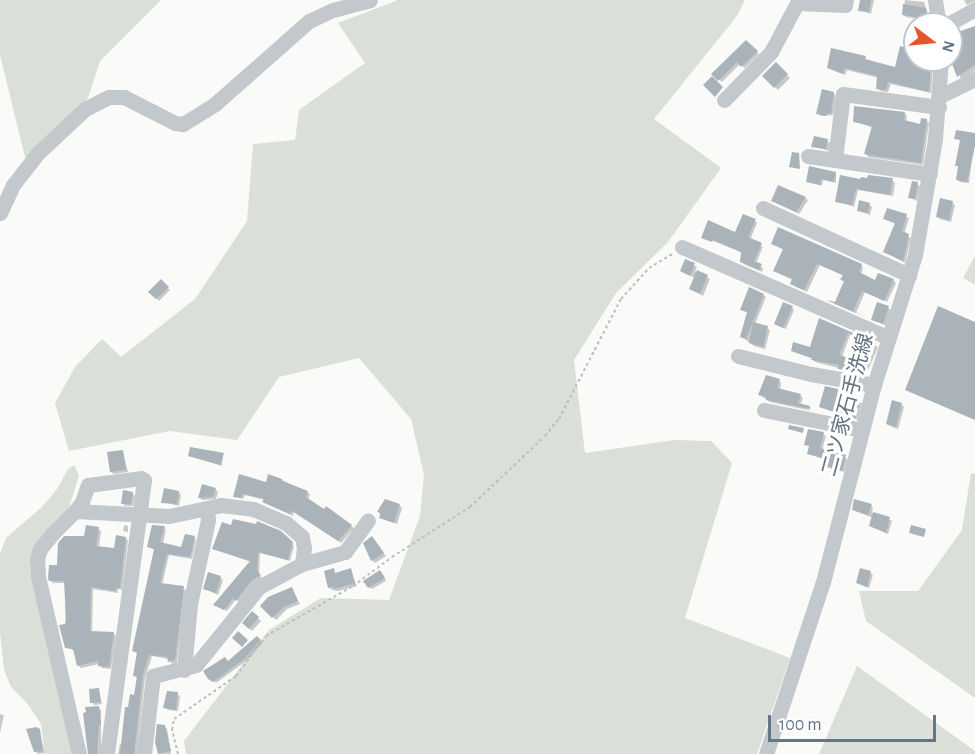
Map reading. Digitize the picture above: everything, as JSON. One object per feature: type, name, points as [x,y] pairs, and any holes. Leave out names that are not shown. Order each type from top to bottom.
[{"type":"street","points":[[0,213],[13,185],[38,153],[85,109],[109,96],[124,97],[175,123],[183,124],[216,103],[309,21],[333,10],[370,0]]},
{"type":"street","points":[[724,100],[771,52],[797,3],[845,5],[846,0]]},
{"type":"street","name":"二ツ家石手洗線","points":[[766,754],[824,582],[887,337],[909,275],[922,223],[930,174],[940,101],[941,72]]},
{"type":"street","points":[[835,159],[843,94],[940,101],[975,80]]},
{"type":"street","points":[[808,156],[930,174]]},
{"type":"street","points":[[763,208],[909,275]]},
{"type":"street","points":[[682,248],[887,337]]},
{"type":"street","points":[[738,356],[811,374],[874,385]]},
{"type":"street","points":[[764,410],[862,430]]},
{"type":"street","points":[[79,754],[45,616],[37,559],[40,549],[82,502],[88,485],[141,478],[145,484],[107,754]]},
{"type":"street","points":[[75,512],[169,516],[221,505],[241,506],[286,523],[302,537],[304,549],[302,564]]},
{"type":"street","points":[[184,670],[190,604],[206,528],[207,508]]},
{"type":"street","points":[[144,754],[153,676],[184,670],[196,665],[259,587],[302,564],[345,552],[368,520]]},
{"type":"path","points":[[178,754],[172,730],[174,719],[236,676],[266,636],[353,586],[392,556],[470,507],[545,436],[560,419],[621,298],[649,268],[682,248]]},
{"type":"shaded area","points":[[0,0],[161,0],[100,61],[88,98],[40,162],[25,157],[0,55]]},
{"type":"shaded area","points":[[398,0],[745,0],[737,16],[654,119],[721,168],[668,242],[616,293],[574,360],[585,453],[675,440],[711,441],[732,463],[685,618],[790,658],[757,754],[186,754],[184,741],[269,630],[321,598],[389,600],[420,516],[424,475],[411,419],[359,358],[279,377],[237,440],[170,431],[69,451],[55,403],[75,367],[102,339],[121,357],[195,299],[247,221],[253,144],[295,140],[299,110],[365,63],[338,23]]},
{"type":"shaded area","points":[[975,256],[975,285],[963,278]]},
{"type":"shaded area","points":[[74,465],[79,476],[69,507],[34,548],[74,754],[45,754],[41,724],[27,703],[11,687],[4,670],[0,632],[0,554],[6,538],[42,507],[57,489],[68,469]]},
{"type":"shaded area","points":[[971,473],[975,474],[975,698],[866,621],[859,591],[918,591],[962,530]]},
{"type":"shaded area","points":[[857,666],[975,751],[975,754],[819,754]]},
{"type":"building","points":[[860,0],[871,0],[869,12],[858,11]]},
{"type":"building","points":[[903,4],[926,8],[927,12],[903,12],[902,15]]},
{"type":"building","points":[[975,26],[975,65],[957,77],[955,72],[963,72],[963,30]]},
{"type":"building","points":[[746,40],[758,51],[741,67],[737,62],[718,81],[711,74]]},
{"type":"building","points":[[900,46],[903,47],[903,72],[930,72],[929,92],[888,82],[886,90],[876,89],[877,76],[844,68],[843,74],[827,68],[831,48],[866,56],[865,59],[895,67]]},
{"type":"building","points":[[776,62],[788,74],[774,88],[762,76]]},
{"type":"building","points":[[712,76],[723,87],[715,97],[703,85]]},
{"type":"building","points":[[822,89],[834,92],[831,114],[827,113],[826,116],[816,114]]},
{"type":"building","points":[[854,106],[905,112],[904,120],[920,124],[921,118],[927,119],[921,163],[864,154],[872,126],[853,122]]},
{"type":"building","points":[[956,130],[975,133],[975,146],[967,182],[956,180],[958,166],[955,166],[960,140],[954,139]]},
{"type":"building","points":[[814,136],[828,139],[826,149],[811,147]]},
{"type":"building","points":[[792,152],[799,153],[800,169],[789,167]]},
{"type":"building","points":[[809,166],[836,172],[834,182],[821,179],[820,185],[806,182]]},
{"type":"building","points":[[840,175],[860,179],[861,177],[867,178],[868,175],[893,178],[890,195],[856,189],[852,205],[835,202]]},
{"type":"building","points":[[912,181],[918,182],[915,199],[908,198]]},
{"type":"building","points":[[778,185],[806,197],[796,212],[771,201]]},
{"type":"building","points":[[940,198],[953,201],[949,220],[936,217]]},
{"type":"building","points":[[859,200],[870,203],[868,213],[857,211]]},
{"type":"building","points":[[887,208],[907,214],[902,231],[909,234],[903,261],[883,252],[895,223],[883,219]]},
{"type":"building","points":[[743,214],[756,219],[748,237],[762,243],[754,261],[762,264],[759,270],[740,262],[741,252],[713,240],[712,242],[701,238],[708,220],[735,232]]},
{"type":"building","points":[[778,227],[862,264],[859,272],[875,280],[878,273],[894,279],[884,301],[862,291],[853,311],[868,318],[826,300],[835,302],[844,281],[840,280],[843,275],[817,264],[804,290],[790,284],[792,279],[773,271],[783,249],[771,244]]},
{"type":"building","points":[[685,259],[695,263],[690,276],[680,271]]},
{"type":"building","points":[[697,270],[708,275],[700,294],[689,289]]},
{"type":"building","points":[[161,279],[169,287],[156,299],[148,292]]},
{"type":"building","points":[[749,287],[764,294],[746,339],[740,337],[747,312],[740,310]]},
{"type":"building","points":[[783,302],[793,306],[783,328],[774,324]]},
{"type":"building","points":[[877,302],[889,306],[883,324],[871,320]]},
{"type":"building","points":[[938,306],[975,322],[975,420],[905,390]]},
{"type":"building","points":[[819,318],[860,336],[859,338],[848,333],[839,355],[856,360],[864,338],[876,343],[864,373],[838,369],[839,365],[811,360],[812,358],[791,351],[793,342],[810,347]]},
{"type":"building","points":[[753,322],[768,326],[763,347],[749,343]]},
{"type":"building","points":[[766,375],[780,379],[777,388],[801,394],[798,403],[810,406],[810,409],[766,400],[766,397],[758,395]]},
{"type":"building","points":[[825,386],[838,389],[837,394],[860,399],[855,419],[819,407]]},
{"type":"building","points":[[892,400],[902,403],[896,427],[886,424]]},
{"type":"building","points":[[789,425],[804,428],[803,433],[788,429]]},
{"type":"building","points":[[808,429],[824,432],[820,448],[846,455],[842,471],[825,466],[827,459],[807,454],[809,446],[804,445]]},
{"type":"building","points":[[190,447],[224,453],[220,465],[188,456]]},
{"type":"building","points":[[123,450],[126,470],[110,472],[107,452]]},
{"type":"building","points":[[239,474],[266,482],[268,474],[282,479],[282,481],[308,491],[306,497],[324,509],[326,506],[352,525],[338,541],[292,511],[290,514],[262,502],[264,499],[243,494],[241,498],[233,497]]},
{"type":"building","points":[[202,484],[216,488],[213,497],[198,498]]},
{"type":"building","points":[[164,488],[179,491],[177,504],[161,503]]},
{"type":"building","points":[[123,490],[133,492],[131,504],[121,504]]},
{"type":"building","points":[[385,499],[400,504],[394,523],[379,518],[381,513],[377,512]]},
{"type":"building","points":[[854,499],[872,504],[868,515],[852,510]]},
{"type":"building","points":[[873,512],[890,517],[886,533],[869,526]]},
{"type":"building","points":[[233,519],[256,524],[257,521],[281,531],[293,542],[288,560],[258,552],[257,571],[261,575],[251,581],[236,601],[233,598],[224,610],[213,605],[250,561],[212,549],[222,522],[231,525]]},
{"type":"building","points":[[86,525],[99,527],[96,546],[114,548],[116,535],[126,537],[120,588],[116,588],[115,591],[91,587],[90,631],[114,632],[109,667],[98,666],[98,661],[77,666],[73,649],[65,648],[59,625],[65,624],[66,619],[64,581],[49,581],[48,578],[49,565],[57,565],[58,543],[64,536],[84,536]]},
{"type":"building","points":[[152,525],[165,526],[160,542],[181,547],[185,534],[195,536],[190,557],[167,554],[160,583],[184,586],[175,660],[168,662],[167,657],[149,655],[143,675],[134,754],[120,754],[125,707],[128,707],[130,694],[134,695],[137,676],[133,676],[137,652],[132,651],[154,549],[147,547]]},
{"type":"building","points":[[911,525],[926,529],[924,537],[909,533]]},
{"type":"building","points":[[372,536],[384,553],[371,561],[363,543]]},
{"type":"building","points":[[334,568],[335,573],[351,568],[355,583],[334,589],[333,587],[328,588],[324,571]]},
{"type":"building","points":[[860,568],[871,571],[867,587],[856,583]]},
{"type":"building","points":[[380,570],[385,578],[368,588],[363,581]]},
{"type":"building","points":[[208,572],[221,576],[216,593],[203,589]]},
{"type":"building","points":[[292,587],[298,601],[284,607],[272,618],[260,606],[268,597]]},
{"type":"building","points":[[252,611],[259,617],[249,629],[242,623]]},
{"type":"building","points":[[238,631],[248,640],[242,647],[232,638]]},
{"type":"building","points":[[257,636],[261,640],[244,659],[213,682],[208,679],[203,671],[225,657],[228,661]]},
{"type":"building","points":[[99,688],[101,702],[90,703],[89,689]]},
{"type":"building","points":[[167,691],[178,692],[176,710],[163,708]]},
{"type":"building","points":[[99,706],[101,724],[99,725],[97,754],[88,754],[83,713],[86,712],[85,707]]},
{"type":"building","points":[[157,724],[165,725],[171,751],[158,754],[155,742]]},
{"type":"building","points":[[36,727],[40,729],[43,751],[34,752],[26,729]]}]
